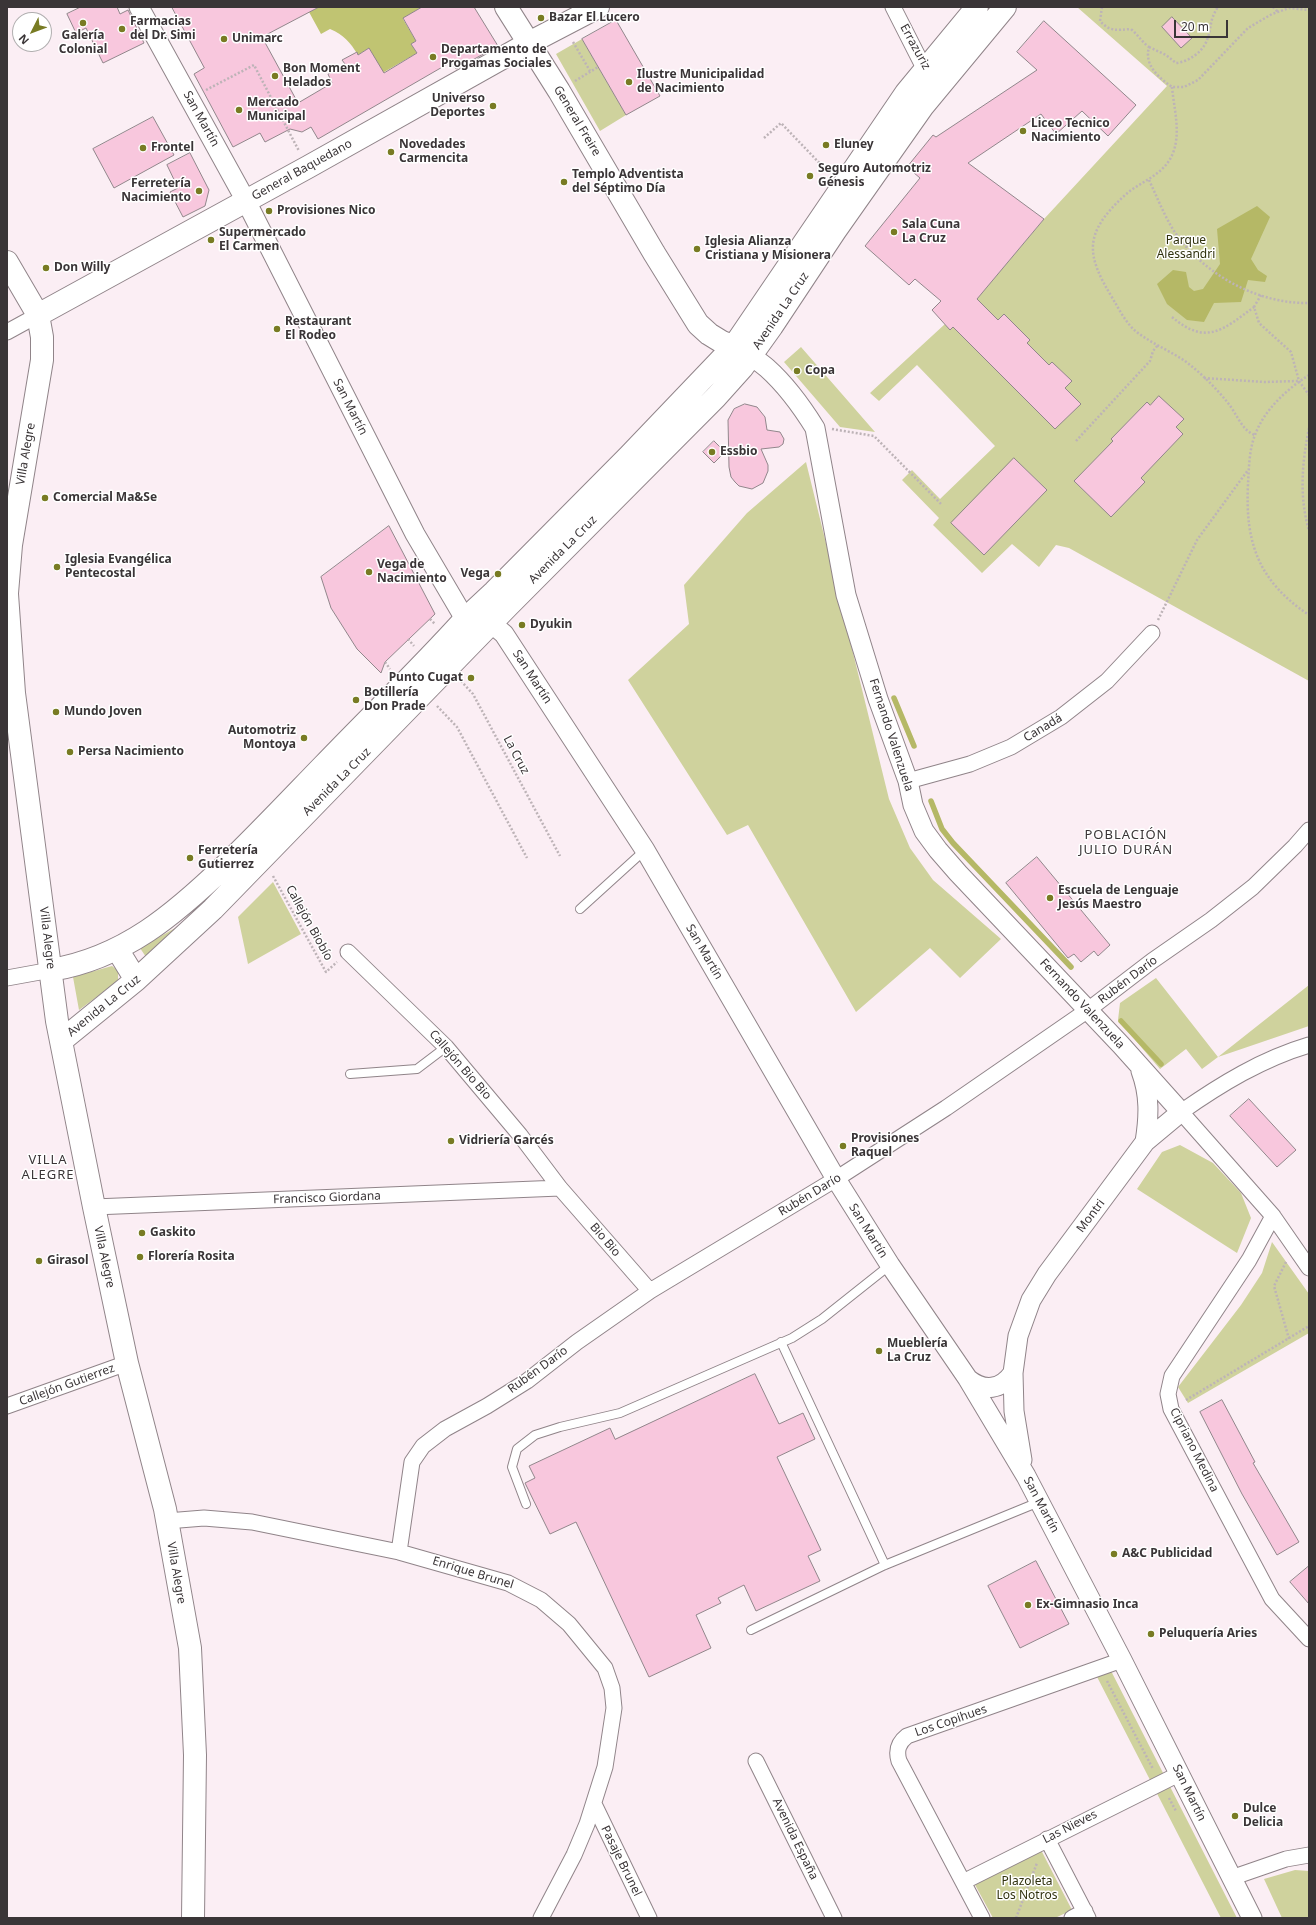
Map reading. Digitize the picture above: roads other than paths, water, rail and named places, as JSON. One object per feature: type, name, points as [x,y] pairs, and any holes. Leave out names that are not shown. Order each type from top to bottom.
[{"type":"main road","name":"General Freire","points":[[506,7],[559,91],[654,253],[698,324],[709,334],[722,342],[743,351]]},
{"type":"main road","name":"General Baquedano","points":[[38,316],[529,43],[598,7]]},
{"type":"main road","name":"Avenida La Cruz","points":[[62,1040],[136,980],[213,909],[424,692],[716,397],[842,186],[906,93],[977,7]]},
{"type":"main road","name":"Avenida La Cruz","points":[[51,970],[87,962],[117,949],[160,923],[194,896],[259,832],[465,618],[494,592],[630,456],[772,326],[876,171],[942,83],[1005,7]]},
{"type":"main road","name":"Villa Alegre","points":[[7,262],[38,316],[42,337],[42,360],[10,545],[7,593],[11,693],[62,1040],[94,1208],[127,1363],[167,1521],[190,1648],[195,1755],[193,1918]]},
{"type":"main road","points":[[117,949],[136,980]]},
{"type":"street","name":"San Martín","points":[[139,7],[246,201],[415,534],[465,618],[491,624],[504,634],[645,850],[836,1179],[890,1266],[968,1379],[1026,1476],[1122,1660],[1230,1878],[1252,1918]]},
{"type":"street","name":"Errazuriz","points":[[893,7],[925,70],[942,83]]},
{"type":"street","name":"General Baquedano","points":[[7,332],[38,316]]},
{"type":"street","name":"Fernando Valenzuela","points":[[743,351],[767,368],[786,388],[805,411],[815,428],[846,595],[878,699],[908,781],[914,805],[924,831],[938,850],[1088,1010],[1273,1216],[1309,1268]]},
{"type":"street","name":"Canadá","points":[[908,781],[970,764],[1011,747],[1061,717],[1107,681],[1152,633]]},
{"type":"street","name":"Rubén Darío","points":[[399,1552],[412,1462],[423,1446],[445,1429],[487,1406],[527,1380],[589,1333],[650,1291],[836,1179],[946,1108],[1088,1010],[1152,961],[1211,920],[1252,887],[1295,846],[1309,830]]},
{"type":"street","name":"Callejón Bio Bio","points":[[348,952],[446,1047],[520,1135],[560,1188]]},
{"type":"street","points":[[7,978],[51,970]]},
{"type":"street","name":"Montri","points":[[1026,1476],[1018,1444],[1014,1411],[1013,1373],[1018,1336],[1024,1318],[1038,1287],[1145,1142],[1181,1112],[1225,1082],[1260,1063],[1309,1045]]},
{"type":"street","name":"Fernando Valenzuela","points":[[1140,1068],[1146,1083],[1148,1101],[1148,1120],[1145,1142]]},
{"type":"street","name":"Francisco Giordana","points":[[94,1208],[560,1188]]},
{"type":"street","name":"Bio Bio","points":[[560,1188],[650,1291]]},
{"type":"street","name":"Cipriano Medina","points":[[1273,1216],[1249,1260],[1172,1376],[1168,1394],[1171,1409],[1272,1599],[1309,1639]]},
{"type":"street","name":"Callejón Gutierrez","points":[[7,1406],[127,1363]]},
{"type":"street","points":[[968,1379],[980,1387],[993,1388],[1008,1380],[1013,1373]]},
{"type":"street","name":"Enrique Brunel","points":[[167,1521],[204,1518],[252,1522],[399,1552],[491,1577],[525,1590],[556,1611],[569,1624],[605,1668],[612,1688],[614,1708],[606,1761],[594,1804],[574,1855],[541,1918]]},
{"type":"street","name":"Los Copihues","points":[[982,1918],[899,1761],[897,1753],[901,1742],[907,1736],[1122,1660]]},
{"type":"street","name":"Avenida España","points":[[756,1761],[834,1918]]},
{"type":"street","name":"Las Nieves","points":[[962,1882],[1047,1838],[1179,1774]]},
{"type":"street","name":"Pasaje Brunel","points":[[594,1804],[649,1918]]},
{"type":"street","points":[[1047,1838],[1082,1916]]},
{"type":"street","points":[[1230,1878],[1286,1859],[1309,1855]]},
{"type":"lane","points":[[580,909],[645,850]]},
{"type":"lane","points":[[350,1074],[418,1069],[446,1047]]},
{"type":"lane","points":[[526,1504],[512,1467],[517,1449],[535,1435],[560,1427],[620,1413],[781,1342],[822,1319],[890,1266]]},
{"type":"lane","points":[[781,1342],[885,1565]]},
{"type":"lane","points":[[751,1630],[885,1565],[1039,1502]]},
{"type":"waterway","points":[[894,698],[914,746]]},
{"type":"waterway","points":[[931,801],[942,829],[953,843],[1071,967]]},
{"type":"waterway","points":[[1121,1021],[1161,1064]]},
{"type":"place","name":"Bazar El Lucero","points":[[541,18]]},
{"type":"place","name":"Galería Colonial","points":[[83,23]]},
{"type":"place","name":"Farmacias del Dr. Simi","points":[[122,29]]},
{"type":"place","name":"Unimarc","points":[[224,39]]},
{"type":"place","name":"Departamento de Progamas Sociales","points":[[433,57]]},
{"type":"place","name":"Bon Moment Helados","points":[[275,76]]},
{"type":"place","name":"Ilustre Municipalidad de Nacimiento","points":[[629,82]]},
{"type":"place","name":"Universo Deportes","points":[[493,106]]},
{"type":"place","name":"Mercado Municipal","points":[[239,110]]},
{"type":"place","name":"Liceo Tecnico Nacimiento","points":[[1023,131]]},
{"type":"place","name":"Eluney","points":[[826,145]]},
{"type":"place","name":"Frontel","points":[[143,148]]},
{"type":"place","name":"Novedades Carmencita","points":[[391,152]]},
{"type":"place","name":"Seguro Automotriz Génesis","points":[[810,176]]},
{"type":"place","name":"Templo Adventista del Séptimo Día","points":[[564,182]]},
{"type":"place","name":"Ferretería Nacimiento","points":[[199,191]]},
{"type":"place","name":"Provisiones Nico","points":[[269,211]]},
{"type":"place","name":"Sala Cuna La Cruz","points":[[894,232]]},
{"type":"place","name":"Supermercado El Carmen","points":[[211,240]]},
{"type":"place","name":"Iglesia Alianza Cristiana y Misionera","points":[[697,249]]},
{"type":"place","name":"Don Willy","points":[[46,268]]},
{"type":"place","name":"Restaurant El Rodeo","points":[[277,329]]},
{"type":"place","name":"Copa","points":[[797,371]]},
{"type":"place","name":"Essbio","points":[[712,452]]},
{"type":"place","name":"Comercial Ma&Se","points":[[45,498]]},
{"type":"place","name":"Iglesia Evangélica Pentecostal","points":[[57,567]]},
{"type":"place","name":"Vega de Nacimiento","points":[[369,572]]},
{"type":"place","name":"Vega","points":[[498,574]]},
{"type":"place","name":"Dyukin","points":[[522,625]]},
{"type":"place","name":"Punto Cugat","points":[[471,678]]},
{"type":"place","name":"Botillería Don Prade","points":[[356,700]]},
{"type":"place","name":"Mundo Joven","points":[[56,712]]},
{"type":"place","name":"Automotriz Montoya","points":[[304,738]]},
{"type":"place","name":"Persa Nacimiento","points":[[70,752]]},
{"type":"place","name":"Ferretería Gutierrez","points":[[190,858]]},
{"type":"place","name":"Escuela de Lenguaje Jesús Maestro","points":[[1050,898]]},
{"type":"place","name":"Vidriería Garcés","points":[[451,1141]]},
{"type":"place","name":"Provisiones Raquel","points":[[843,1146]]},
{"type":"place","name":"Gaskito","points":[[142,1233]]},
{"type":"place","name":"Florería Rosita","points":[[140,1257]]},
{"type":"place","name":"Girasol","points":[[39,1261]]},
{"type":"place","name":"Mueblería La Cruz","points":[[879,1351]]},
{"type":"place","name":"A&C Publicidad","points":[[1114,1554]]},
{"type":"place","name":"Ex-Gimnasio Inca","points":[[1028,1605]]},
{"type":"place","name":"Peluquería Aries","points":[[1151,1634]]},
{"type":"place","name":"Dulce Delicia","points":[[1235,1816]]},
{"type":"district","name":"POBLACIÓN JULIO DURÁN","points":[[1126,842]]},
{"type":"district","name":"VILLA ALEGRE","points":[[48,1168]]},
{"type":"park label","name":"Parque Alessandri","points":[[1186,248]]},
{"type":"park label","name":"Plazoleta Los Notros","points":[[1027,1889]]}]
